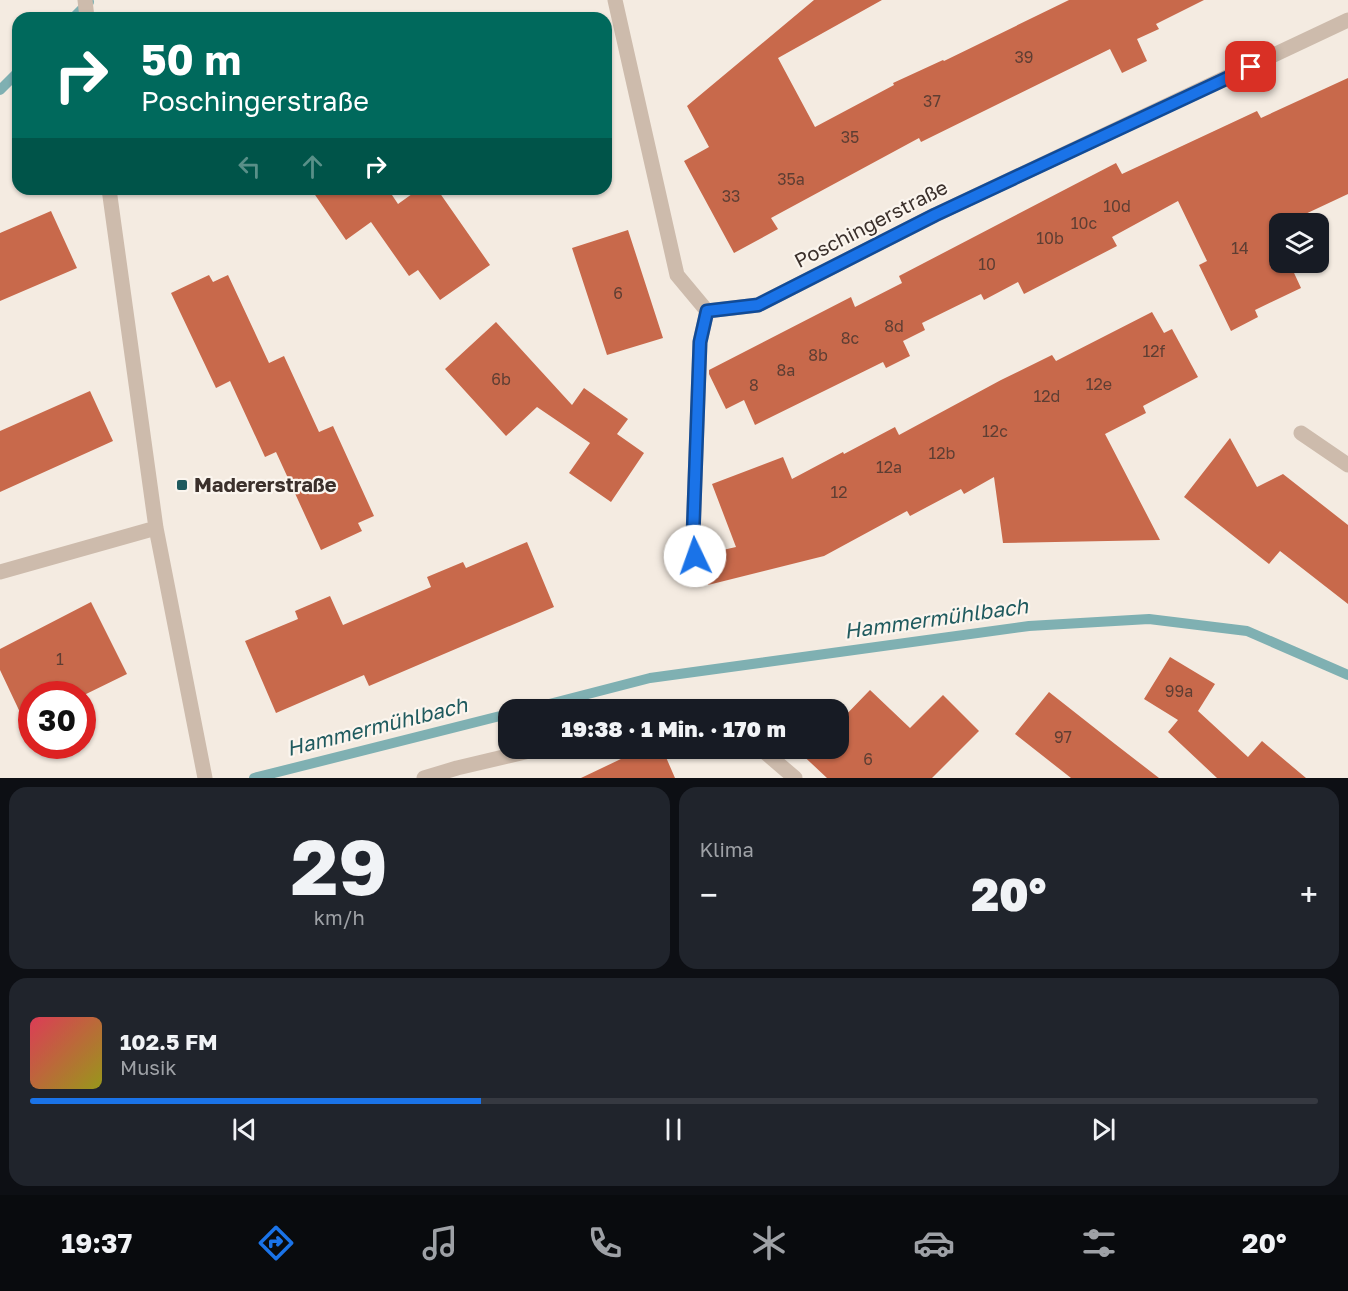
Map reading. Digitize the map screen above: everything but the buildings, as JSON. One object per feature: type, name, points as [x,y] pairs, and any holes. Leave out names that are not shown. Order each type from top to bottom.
[{"type":"street","points":[[615,0],[677,275],[707,311],[700,342],[693,536],[695,556]]},
{"type":"street","name":"Poschingerstraße","points":[[707,311],[758,305],[935,215],[1348,20]]},
{"type":"street","points":[[110,195],[156,528],[205,778]]},
{"type":"street","points":[[1301,433],[1348,465]]},
{"type":"street","points":[[0,572],[156,528]]},
{"type":"street","points":[[424,778],[498,758]]},
{"type":"street","points":[[773,759],[795,778]]},
{"type":"waterway","points":[[79,12],[89,2]]},
{"type":"waterway","points":[[0,90],[12,78]]},
{"type":"waterway","name":"Hammermühlbach","points":[[569,699],[650,678],[1029,626],[1149,619],[1247,631],[1348,675]]},
{"type":"waterway","name":"Hammermühlbach","points":[[254,778],[498,717]]},
{"type":"place","name":"Madererstraße","points":[[182,485]]},
{"type":"route","points":[[695,556],[693,536],[700,342],[707,311],[758,305],[935,215],[1251,67]]}]
